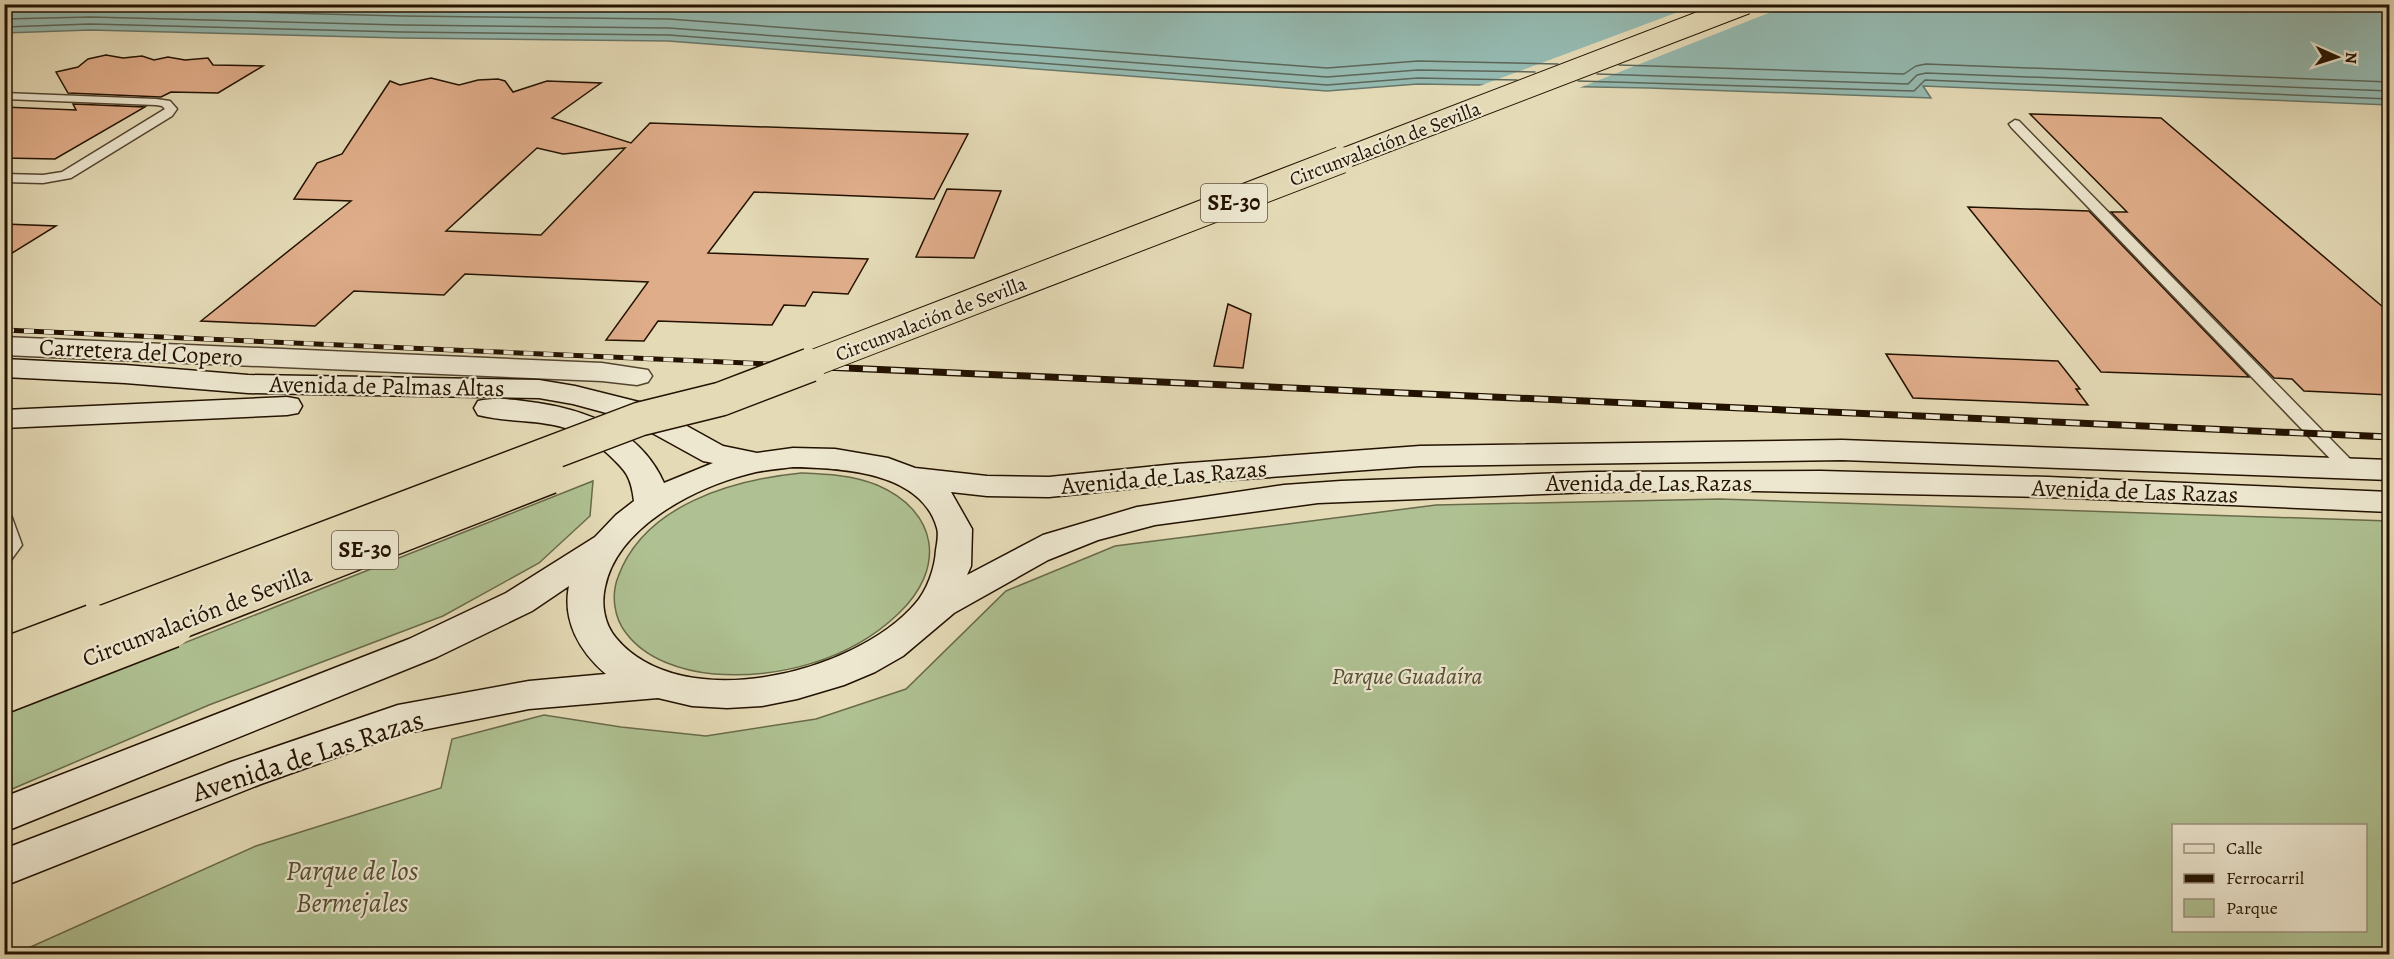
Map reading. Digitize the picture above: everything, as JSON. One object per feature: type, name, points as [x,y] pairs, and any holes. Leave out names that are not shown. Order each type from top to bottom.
[{"type":"highway","name":"Circunvalación de Sevilla","points":[[4,660],[640,419],[721,399],[1746,4]]},
{"type":"highway","name":"Circunvalación de Sevilla","points":[[4,691],[655,436],[721,399]]},
{"type":"main road","name":"Carretera del Copero","points":[[4,346],[591,371],[637,376]]},
{"type":"main road","name":"Avenida de Palmas Altas","points":[[4,368],[125,374],[254,395],[522,410],[566,417],[604,433],[641,466],[648,483],[651,504]]},
{"type":"main road","name":"Avenida de Palmas Altas","points":[[4,419],[254,395],[437,386],[538,389],[575,395],[636,411],[714,454],[756,462]]},
{"type":"main road","points":[[4,387],[254,395]]},
{"type":"main road","points":[[4,407],[254,395]]},
{"type":"main road","name":"Avenida de Las Razas","points":[[911,478],[987,486],[1049,487],[1176,474],[1420,456],[1842,450],[2390,470]]},
{"type":"main road","points":[[794,457],[840,457],[890,468],[911,478],[938,500],[948,512],[956,535],[957,559],[948,585],[931,611],[913,629],[883,650],[848,668],[808,683],[777,690],[714,693],[658,684],[632,673],[612,659],[597,642],[588,624],[585,604],[588,584],[595,563],[608,543],[627,523],[651,504],[701,479],[756,462],[794,457]]},
{"type":"main road","name":"Avenida de Las Razas","points":[[931,611],[1050,545],[1138,518],[1293,494],[1583,481],[1877,483],[2168,491],[2390,502]]},
{"type":"main road","name":"Avenida de Las Razas","points":[[4,815],[423,648],[519,602],[608,543]]},
{"type":"main road","name":"Avenida de Las Razas","points":[[4,868],[246,772],[398,720],[529,695],[658,684]]},
{"type":"lane","points":[[4,96],[156,102],[166,103],[171,109],[66,175],[43,179],[4,178]]},
{"type":"lane","points":[[2016,124],[2349,468]]},
{"type":"lane","points":[[4,519],[12,545],[4,556]]},
{"type":"green space","points":[[801,473],[859,479],[877,485],[897,496],[913,510],[923,525],[929,542],[929,560],[924,578],[914,596],[898,614],[879,630],[836,655],[788,669],[763,673],[714,674],[690,670],[654,657],[634,642],[622,627],[616,613],[615,591],[618,577],[630,552],[648,531],[669,514],[720,490],[747,482]]},
{"type":"green space","points":[[593,481],[590,516],[539,563],[443,616],[209,705],[5,792],[5,714]]},
{"type":"green space","points":[[1720,499],[2389,521],[2389,954],[15,954],[256,846],[441,788],[452,739],[544,715],[621,727],[706,736],[816,719],[906,689],[1006,591],[1115,546],[1436,505]]},
{"type":"water","points":[[2389,4],[2390,105],[1923,86],[1931,98],[1649,88],[1418,84],[1327,91],[668,41],[401,38],[90,30],[5,33],[4,5]]},
{"type":"pier","points":[[1697,5],[1789,5],[1574,90],[1474,88]]},
{"type":"building","points":[[106,55],[123,58],[142,56],[154,60],[168,57],[185,60],[208,58],[213,65],[263,66],[218,93],[171,92],[161,97],[68,93],[56,72],[78,67],[88,59]]},
{"type":"building","points":[[431,78],[459,85],[478,80],[498,79],[505,81],[513,92],[547,81],[601,83],[552,118],[631,143],[650,123],[968,134],[934,199],[754,192],[708,253],[868,259],[848,294],[813,292],[805,306],[784,305],[772,325],[658,321],[644,341],[606,340],[648,282],[465,274],[444,295],[354,291],[315,326],[201,321],[351,201],[294,199],[317,163],[342,154],[390,81],[400,85]],"holes":[[[537,148],[563,154],[625,148],[541,235],[446,231]]]},
{"type":"building","points":[[73,104],[145,107],[55,159],[4,158],[4,107],[76,110]]},
{"type":"building","points":[[2030,114],[2161,118],[2390,313],[2390,395],[2304,391],[2292,379],[2274,378],[2111,212],[2127,212]]},
{"type":"building","points":[[947,189],[1001,191],[974,258],[916,257]]},
{"type":"building","points":[[1968,207],[2089,211],[2249,377],[2101,372]]},
{"type":"building","points":[[4,224],[56,226],[4,258]]},
{"type":"building","points":[[1228,304],[1251,314],[1243,368],[1214,366]]},
{"type":"building","points":[[1886,354],[2058,361],[2080,389],[2076,389],[2088,405],[1913,398]]},
{"type":"railway","points":[[4,330],[812,366]]},
{"type":"railway","points":[[779,365],[2390,437]]},
{"type":"park label","name":"Parque Guadaíra","points":[[1407,676]]},
{"type":"park label","name":"Parque de los Bermejales","points":[[352,887]]}]
